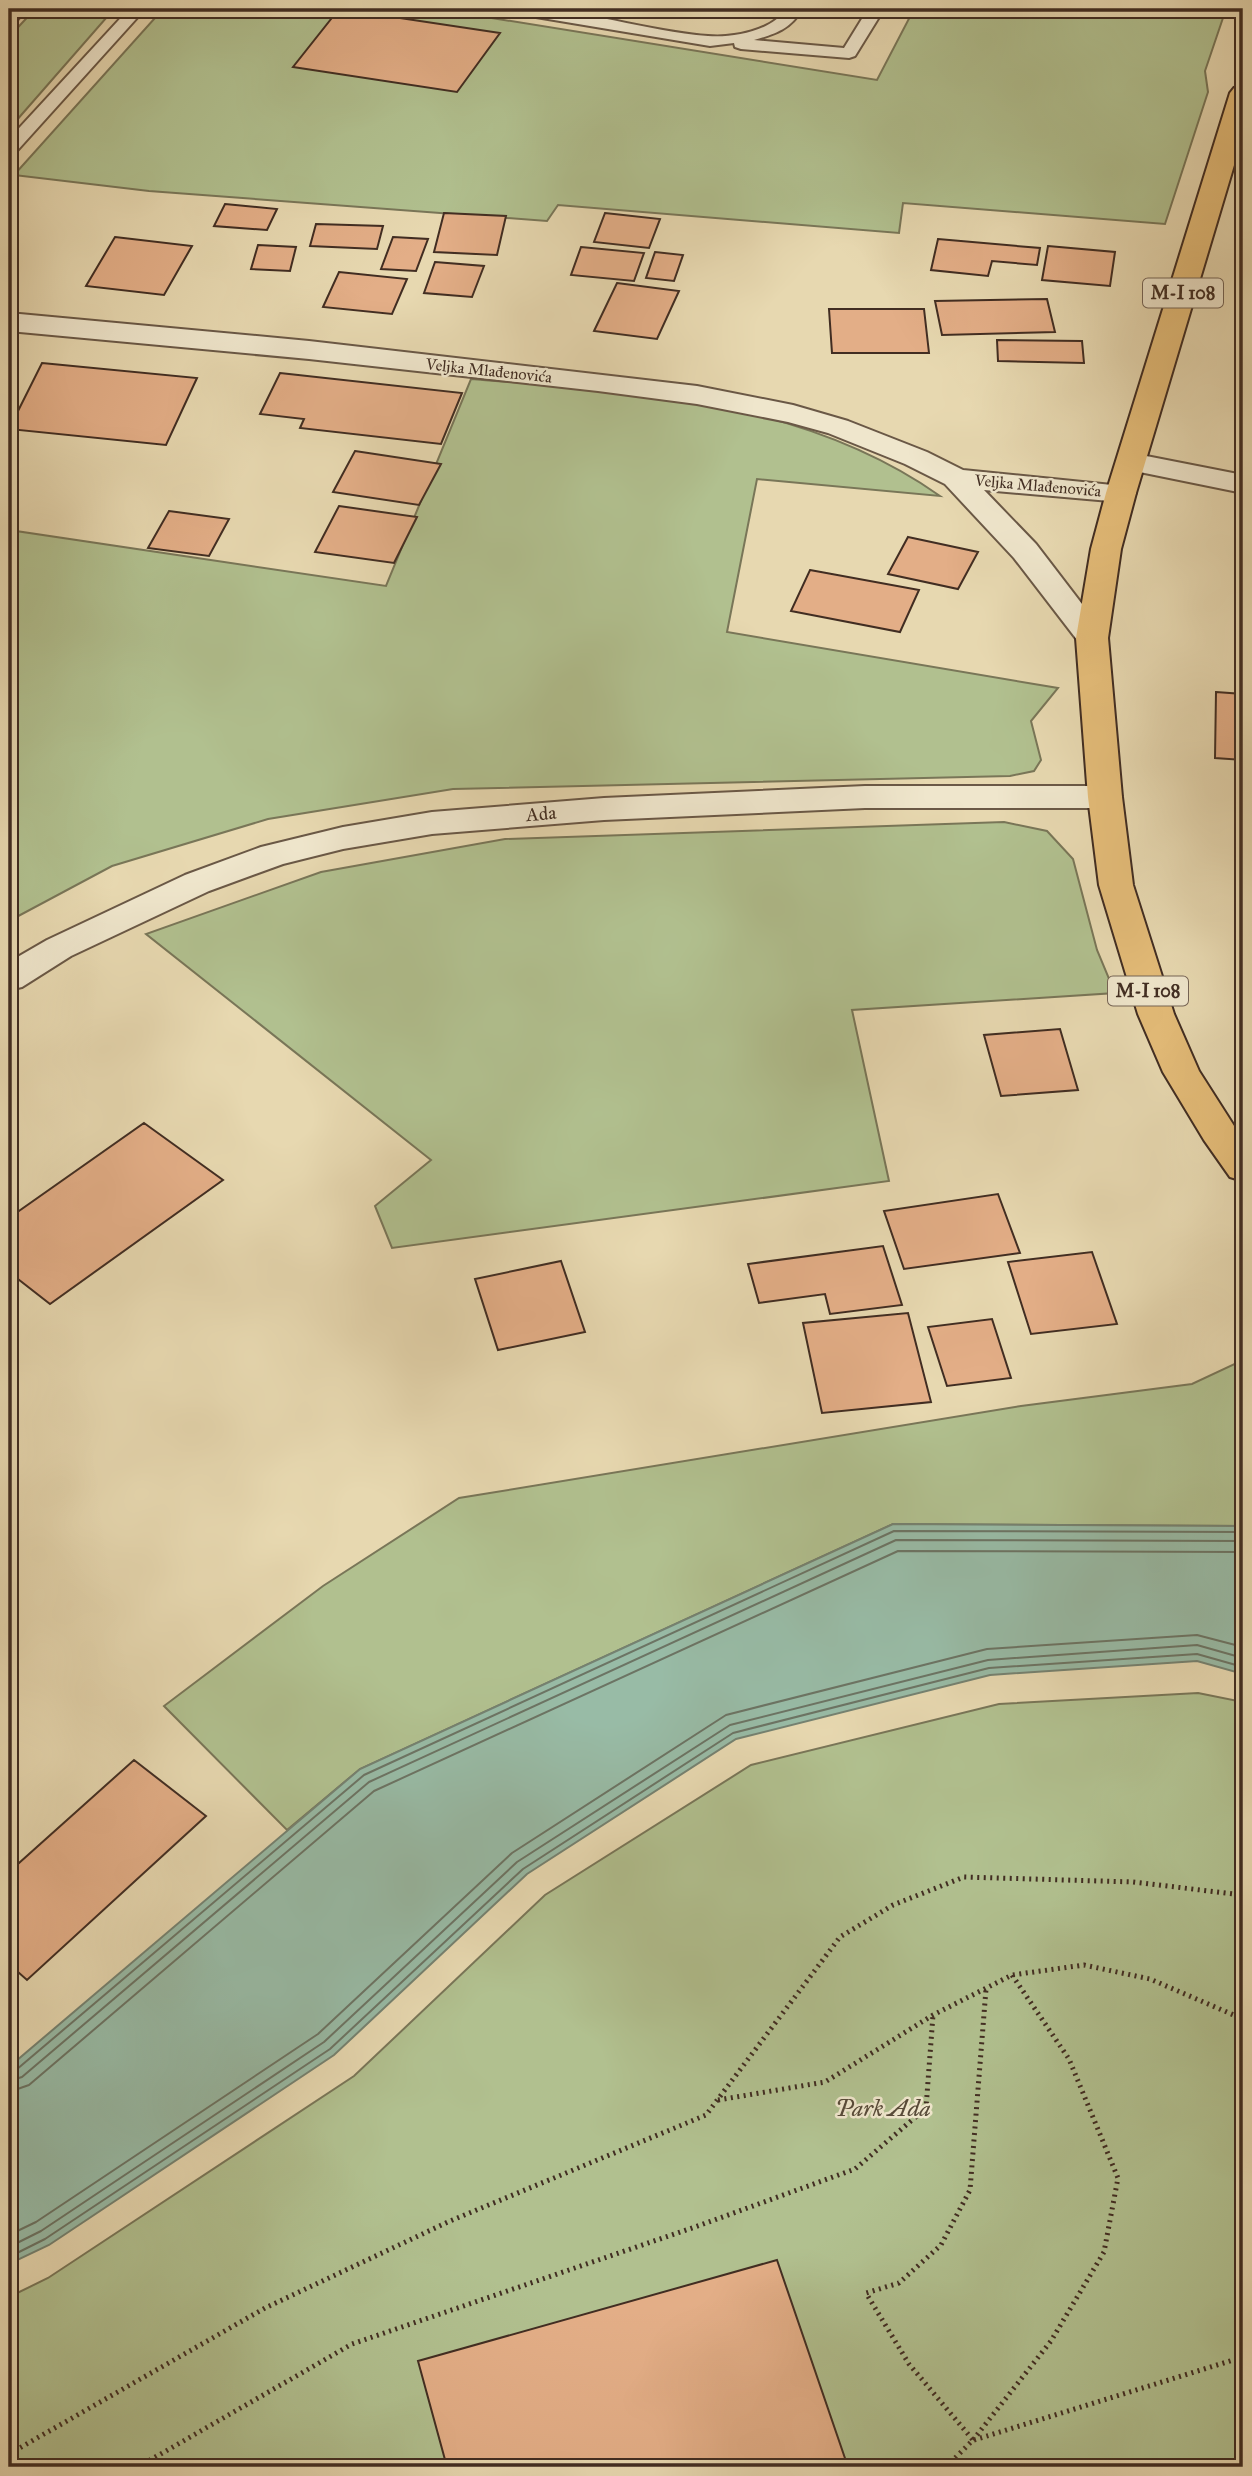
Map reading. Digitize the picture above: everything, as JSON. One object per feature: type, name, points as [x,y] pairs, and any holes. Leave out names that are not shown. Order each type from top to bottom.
[{"type":"main road","name":"M-I 108","points":[[1243,93],[1121,493],[1106,549],[1092,638],[1105,797],[1116,885],[1156,1014],[1181,1072],[1243,1167]]},
{"type":"street","points":[[9,14],[14,9]]},
{"type":"street","name":"Veljka Mlađenovića","points":[[9,322],[309,350],[697,395],[793,414],[838,427],[916,458],[956,478],[1025,551],[1092,638]]},
{"type":"street","points":[[1131,462],[1243,484]]},
{"type":"street","name":"Veljka Mlađenovića","points":[[956,478],[1121,493]]},
{"type":"street","name":"Ada","points":[[9,978],[59,948],[197,883],[273,855],[343,838],[432,823],[604,808],[865,797],[1105,797]]},
{"type":"lane","points":[[9,149],[137,9]]},
{"type":"lane","points":[[518,9],[710,41],[849,53],[876,9]]},
{"type":"lane","points":[[710,41],[752,36],[778,27],[788,19],[794,9]]},
{"type":"path","points":[[9,2454],[265,2308],[450,2221],[706,2115],[840,1937],[893,1905],[964,1877],[1133,1882],[1243,1895]]},
{"type":"path","points":[[718,2100],[825,2081],[933,2015],[1012,1975],[1084,1965],[1150,1979],[1243,2020]]},
{"type":"path","points":[[946,2467],[973,2440],[1051,2341],[1104,2252],[1118,2178],[1069,2059],[1012,1975]]},
{"type":"path","points":[[973,2440],[909,2364],[866,2293],[900,2283],[942,2245],[970,2190],[986,1989]]},
{"type":"path","points":[[138,2467],[352,2344],[695,2227],[855,2169],[926,2108],[933,2015]]},
{"type":"path","points":[[973,2440],[1243,2357]]},
{"type":"green space","points":[[35,9],[114,9],[9,129],[9,37]]},
{"type":"green space","points":[[163,9],[436,9],[877,80],[914,9],[1226,9],[1205,71],[1208,92],[1165,224],[903,203],[899,233],[558,205],[547,221],[149,191],[14,175]]},
{"type":"green space","points":[[471,379],[654,396],[774,419],[831,438],[887,463],[940,496],[757,479],[727,632],[1058,688],[1031,721],[1041,760],[1034,771],[1010,776],[453,789],[268,819],[112,866],[9,921],[9,530],[386,586]]},
{"type":"green space","points":[[1004,822],[1047,831],[1073,859],[1097,950],[1115,993],[852,1010],[889,1181],[392,1248],[375,1206],[431,1160],[146,934],[321,872],[505,839]]},
{"type":"green space","points":[[1243,1360],[1243,1526],[893,1524],[360,1769],[287,1830],[164,1706],[323,1586],[459,1498],[1021,1406],[1192,1384]]},
{"type":"green space","name":"Park Ada","points":[[1198,1693],[1243,1702],[1243,2467],[9,2467],[9,2297],[48,2278],[354,2076],[545,1895],[751,1765],[999,1704]]},
{"type":"water","points":[[893,1524],[1243,1526],[1243,1674],[1197,1661],[990,1675],[736,1739],[527,1874],[334,2055],[49,2245],[9,2264],[9,2067],[360,1769]]},
{"type":"building","points":[[339,9],[500,33],[457,92],[293,67]]},
{"type":"building","points":[[225,204],[277,209],[267,230],[214,226]]},
{"type":"building","points":[[444,213],[506,216],[497,255],[434,252]]},
{"type":"building","points":[[605,213],[660,219],[649,248],[594,242]]},
{"type":"building","points":[[316,224],[383,226],[377,249],[310,246]]},
{"type":"building","points":[[115,237],[192,246],[164,295],[86,286]]},
{"type":"building","points":[[393,237],[428,239],[416,271],[381,269]]},
{"type":"building","points":[[938,239],[1040,248],[1037,265],[992,261],[988,276],[931,270]]},
{"type":"building","points":[[258,245],[296,247],[290,271],[251,269]]},
{"type":"building","points":[[1048,246],[1115,252],[1110,286],[1042,280]]},
{"type":"building","points":[[581,247],[644,253],[634,281],[571,275]]},
{"type":"building","points":[[655,252],[683,255],[674,281],[646,278]]},
{"type":"building","points":[[435,262],[484,266],[472,297],[424,293]]},
{"type":"building","points":[[339,272],[407,279],[392,314],[323,307]]},
{"type":"building","points":[[617,283],[679,291],[657,339],[594,331]]},
{"type":"building","points":[[1047,299],[1055,332],[942,335],[935,301]]},
{"type":"building","points":[[829,309],[924,309],[929,353],[832,353]]},
{"type":"building","points":[[997,340],[1082,341],[1084,363],[998,361]]},
{"type":"building","points":[[42,363],[197,378],[166,445],[9,429]]},
{"type":"building","points":[[280,373],[462,393],[441,444],[300,428],[304,419],[260,414]]},
{"type":"building","points":[[355,451],[441,464],[419,505],[333,492]]},
{"type":"building","points":[[339,506],[417,517],[394,563],[315,552]]},
{"type":"building","points":[[169,511],[229,519],[209,556],[148,548]]},
{"type":"building","points":[[908,537],[978,552],[958,589],[888,574]]},
{"type":"building","points":[[810,570],[919,590],[900,632],[791,611]]},
{"type":"building","points":[[1216,692],[1243,694],[1243,760],[1215,758]]},
{"type":"building","points":[[1060,1029],[1078,1090],[1001,1096],[984,1035]]},
{"type":"building","points":[[144,1123],[223,1180],[50,1304],[9,1272],[9,1218]]},
{"type":"building","points":[[998,1194],[1020,1253],[904,1269],[884,1211]]},
{"type":"building","points":[[883,1246],[902,1305],[830,1314],[825,1294],[759,1303],[748,1264]]},
{"type":"building","points":[[1092,1252],[1117,1324],[1031,1334],[1008,1262]]},
{"type":"building","points":[[561,1261],[585,1332],[498,1350],[475,1279]]},
{"type":"building","points":[[908,1313],[931,1402],[822,1413],[803,1323]]},
{"type":"building","points":[[992,1319],[1011,1378],[947,1386],[928,1327]]},
{"type":"building","points":[[134,1760],[206,1816],[27,1980],[9,1964],[9,1872]]},
{"type":"building","points":[[777,2260],[848,2467],[447,2467],[418,2361]]}]
